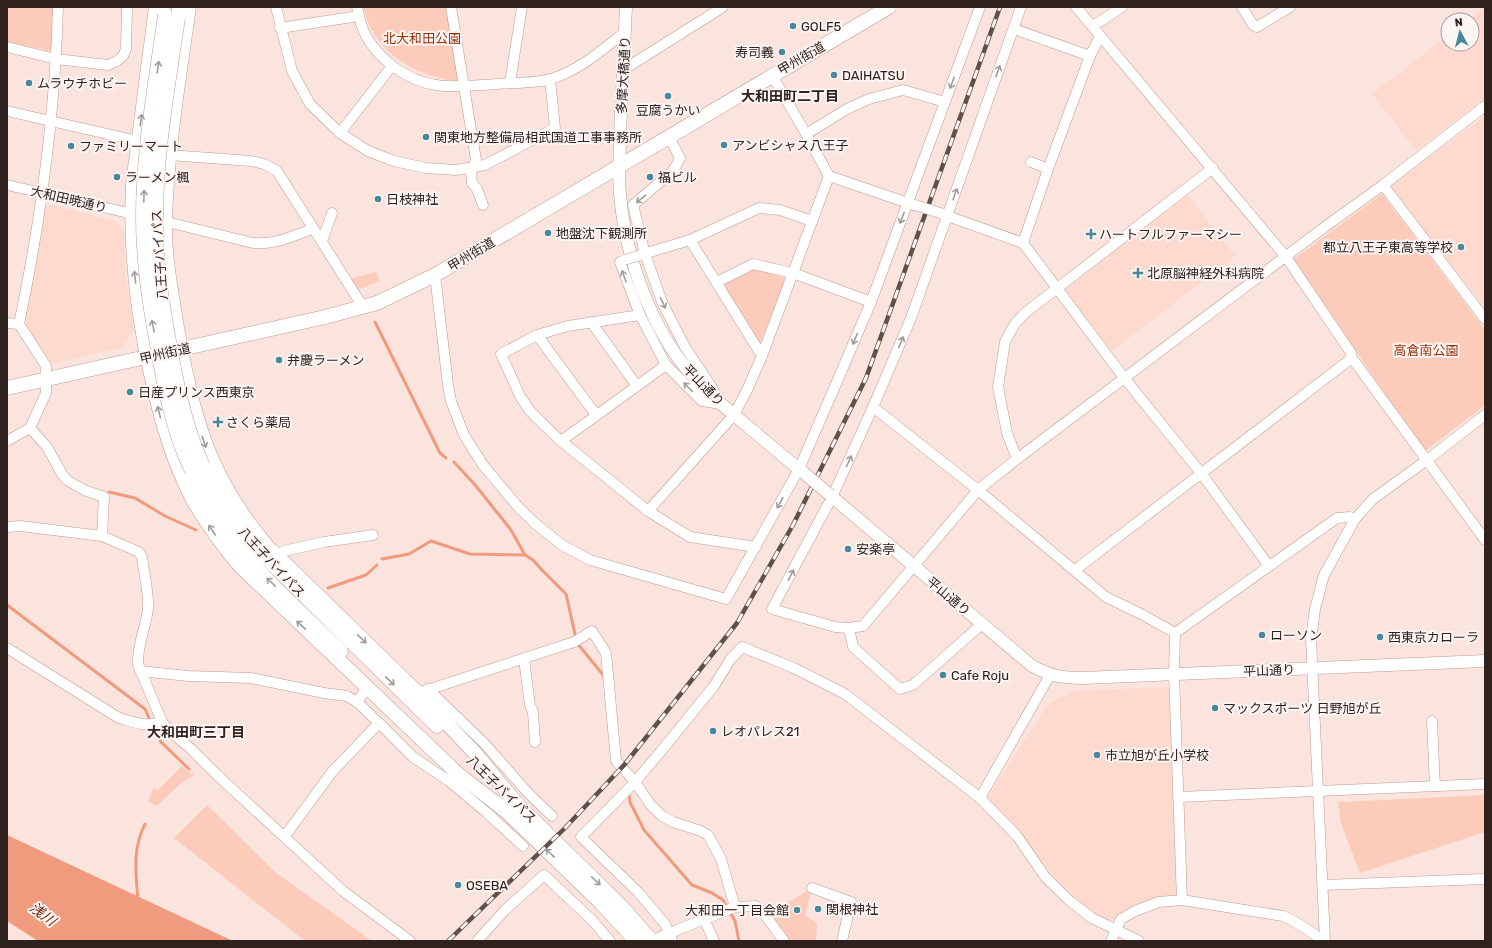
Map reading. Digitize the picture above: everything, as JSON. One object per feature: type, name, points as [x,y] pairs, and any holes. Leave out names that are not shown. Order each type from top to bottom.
[{"type":"highway","points":[[189,7],[169,155],[165,222],[169,280],[181,350],[194,410],[206,448],[213,464],[238,509],[257,534],[278,558],[423,691],[475,753],[512,808]]},
{"type":"highway","name":"甲州街道","points":[[7,388],[325,318],[389,298],[435,275],[889,7]]},
{"type":"highway","points":[[169,11],[138,141],[132,214],[135,275],[147,357],[161,419],[186,486],[205,520],[241,567],[458,774],[512,808]]},
{"type":"highway","name":"八王子バイパス","points":[[169,11],[146,162],[143,216],[144,254],[152,319],[167,397],[178,436],[197,469],[205,497],[219,521],[252,562],[512,808],[620,905],[652,941]]},
{"type":"highway","name":"八王子バイパス","points":[[512,808],[569,872],[619,921],[636,941]]},
{"type":"highway","points":[[569,872],[584,895],[627,941]]},
{"type":"highway","points":[[657,941],[671,938]]},
{"type":"main road","name":"多摩大橋通り","points":[[619,167],[626,7]]},
{"type":"main road","name":"平山通り","points":[[619,167],[620,193],[626,235],[633,263],[646,298],[657,322],[679,358],[703,388],[1032,666],[1050,675],[1068,678],[1083,678],[1485,661]]},
{"type":"street","points":[[7,441],[30,428],[46,393],[46,366],[19,324],[25,298],[42,193],[56,59],[58,7]]},
{"type":"street","points":[[7,47],[56,59],[108,65],[117,61],[123,56],[126,49],[127,7]]},
{"type":"street","points":[[276,7],[280,28],[292,71],[310,104],[340,133],[368,151],[394,161],[426,168],[456,170],[486,165],[555,128],[550,80]]},
{"type":"street","points":[[451,7],[476,160],[471,174],[472,183],[477,189],[483,205]]},
{"type":"street","points":[[510,84],[522,7]]},
{"type":"street","points":[[623,70],[723,7]]},
{"type":"street","points":[[435,275],[449,390],[457,419],[464,435],[483,465],[520,508],[537,525],[562,545],[590,560],[726,599],[802,471],[911,204],[945,102],[980,7]]},
{"type":"street","points":[[1021,7],[943,215],[911,318],[873,407],[831,496],[772,610],[835,627],[848,628],[863,626],[870,620],[978,490],[1330,223],[1383,185],[1485,106]]},
{"type":"street","points":[[1076,7],[1213,168],[1286,257],[1351,353],[1352,358],[1485,540]]},
{"type":"street","points":[[1093,26],[1122,7]]},
{"type":"street","points":[[1242,7],[1257,27],[1290,7]]},
{"type":"street","points":[[280,28],[358,12],[366,36],[378,52],[392,66],[418,80],[435,85],[463,86],[510,84],[550,80],[576,68],[625,32]]},
{"type":"street","points":[[1014,29],[1090,56]]},
{"type":"street","points":[[1023,243],[1048,169],[1090,56],[1100,36]]},
{"type":"street","points":[[340,133],[392,66]]},
{"type":"street","points":[[772,75],[829,176],[1023,243],[1125,379],[1201,473],[1269,566]]},
{"type":"street","points":[[806,134],[847,109],[869,99],[903,90],[945,102]]},
{"type":"street","points":[[7,111],[138,141]]},
{"type":"street","points":[[670,137],[680,158],[674,171],[633,205],[641,255],[662,302],[685,347],[710,383],[721,404]]},
{"type":"street","points":[[169,155],[251,161],[272,167],[280,175],[363,307]]},
{"type":"street","points":[[1031,162],[1048,169]]},
{"type":"street","points":[[1017,459],[1007,432],[999,395],[1004,342],[1014,325],[1025,313],[1213,168]]},
{"type":"street","points":[[648,511],[734,415],[762,356],[829,176]]},
{"type":"street","name":"大和田暁通り","points":[[7,184],[253,243],[269,244],[313,229]]},
{"type":"street","points":[[1383,185],[1485,319]]},
{"type":"street","points":[[721,404],[702,401],[666,365],[640,315],[622,261],[690,240],[759,208],[780,210],[812,222]]},
{"type":"street","points":[[322,241],[332,213]]},
{"type":"street","points":[[690,240],[762,356]]},
{"type":"street","points":[[717,282],[753,264],[793,273],[870,302]]},
{"type":"street","points":[[640,315],[568,326],[537,335],[501,354],[520,396],[530,411],[561,441],[648,511],[690,537],[756,547]]},
{"type":"street","points":[[591,322],[637,386]]},
{"type":"street","points":[[7,323],[19,324]]},
{"type":"street","points":[[537,335],[596,415]]},
{"type":"street","points":[[1075,570],[1352,358]]},
{"type":"street","points":[[561,441],[666,365]]},
{"type":"street","points":[[873,407],[978,490],[1106,597],[1175,633]]},
{"type":"street","points":[[1324,941],[1311,639],[1315,609],[1324,575],[1355,519],[1373,499],[1427,460],[1485,414]]},
{"type":"street","points":[[30,428],[47,448],[67,480],[84,490],[104,497],[102,536]]},
{"type":"street","points":[[1175,633],[1337,518],[1350,517],[1355,519]]},
{"type":"street","points":[[7,527],[20,526],[102,536],[139,552],[142,557],[148,598],[148,609],[138,655],[140,671],[162,722],[343,891],[410,941]]},
{"type":"street","points":[[278,558],[284,551],[324,542],[373,535]]},
{"type":"street","points":[[848,628],[853,647],[900,689],[913,685],[982,624]]},
{"type":"street","points":[[423,691],[575,641],[592,631],[606,653],[616,761],[635,782],[650,804],[662,816],[673,822],[701,831],[708,835],[721,859],[735,907]]},
{"type":"street","points":[[1175,633],[1174,674],[1182,900]]},
{"type":"street","points":[[784,941],[762,911],[756,906],[735,907],[677,930],[671,938],[665,924],[638,892],[582,837],[635,782],[714,686],[730,660],[742,647],[800,670],[845,694],[980,798],[1017,836],[1046,878],[1071,902],[1092,918],[1139,941]]},
{"type":"street","points":[[7,648],[119,718],[139,724],[149,725],[162,722]]},
{"type":"street","points":[[524,659],[530,706],[533,712],[536,742]]},
{"type":"street","points":[[140,671],[188,676],[252,678],[324,693],[347,696],[357,702],[414,757],[449,782],[486,812],[523,846]]},
{"type":"street","points":[[980,798],[1050,675]]},
{"type":"street","points":[[357,702],[367,688]]},
{"type":"street","points":[[423,691],[484,743],[528,793],[552,816]]},
{"type":"street","points":[[1432,721],[1435,786]]},
{"type":"street","points":[[285,836],[332,772],[379,723]]},
{"type":"street","points":[[1178,797],[1485,784]]},
{"type":"street","points":[[477,941],[505,910],[544,875],[592,920],[610,941]]},
{"type":"street","points":[[1322,885],[1485,879]]},
{"type":"street","points":[[812,888],[851,902],[842,941]]},
{"type":"street","points":[[1111,941],[1122,919],[1135,911],[1159,902],[1182,900],[1283,916],[1307,928],[1324,941]]},
{"type":"street","points":[[704,919],[714,941]]},
{"type":"shaded area","points":[[1485,7],[1485,98],[1416,150],[1372,94],[1440,41],[1440,52],[1480,52],[1480,12],[1478,12]]},
{"type":"shaded area","name":"都立八王子東高等学校","points":[[1485,116],[1485,307],[1390,186]]},
{"type":"shaded area","points":[[1188,195],[1235,256],[1112,351],[1065,290]]},
{"type":"shaded area","points":[[51,205],[115,221],[124,232],[125,271],[134,330],[120,348],[54,363],[47,361],[26,328],[25,318],[44,209]]},
{"type":"shaded area","points":[[1167,687],[1170,690],[1178,892],[1174,896],[1159,897],[1127,909],[1115,919],[1107,920],[1090,912],[1051,872],[1037,856],[1022,834],[988,797],[1048,704],[1073,691]]},
{"type":"green space","points":[[7,7],[54,7],[52,51],[7,42]]},
{"type":"green space","name":"北大和田公園","points":[[363,7],[449,7],[460,82],[433,76],[408,66],[397,59],[378,39],[369,25]]},
{"type":"green space","name":"高倉南公園","points":[[1382,194],[1485,330],[1485,405],[1424,452],[1294,259]]},
{"type":"green space","points":[[753,268],[784,278],[786,281],[761,341],[757,341],[725,286],[725,282]]},
{"type":"green space","points":[[376,272],[380,281],[357,290],[350,279]]},
{"type":"green space","points":[[182,766],[194,775],[181,783],[157,806],[148,801],[154,788],[158,790]]},
{"type":"green space","points":[[1485,795],[1485,832],[1360,873],[1341,824],[1338,802]]},
{"type":"green space","points":[[207,805],[275,872],[372,941],[305,941],[174,838]]},
{"type":"green space","points":[[812,888],[805,915],[817,924],[816,941],[784,941],[765,916]]},
{"type":"water","name":"浅川","points":[[7,835],[233,941],[38,941],[7,921]]},
{"type":"waterway","points":[[375,322],[440,453],[446,458]]},
{"type":"waterway","points":[[454,462],[476,486],[511,530],[525,555]]},
{"type":"waterway","points":[[109,492],[135,498],[165,516],[196,530]]},
{"type":"waterway","points":[[382,559],[409,554],[431,541],[470,554],[525,555],[533,560],[566,594],[577,643],[604,676],[604,678]]},
{"type":"waterway","points":[[328,588],[366,575],[377,565]]},
{"type":"waterway","points":[[7,605],[145,709],[149,718]]},
{"type":"waterway","points":[[155,730],[161,742],[189,769]]},
{"type":"waterway","points":[[629,794],[630,802],[644,830],[692,885],[712,893],[723,900],[735,921],[739,941]]},
{"type":"waterway","points":[[138,901],[136,862],[138,843],[145,824]]},
{"type":"railway","points":[[448,941],[565,828],[625,764],[737,623],[793,525],[866,378],[1000,7]]},
{"type":"place","name":"GOLF5","points":[[793,26]]},
{"type":"place","name":"寿司義","points":[[782,52]]},
{"type":"place","name":"DAIHATSU","points":[[834,75]]},
{"type":"place","name":"ムラウチホビー","points":[[29,83]]},
{"type":"place","name":"豆腐うかい","points":[[668,96]]},
{"type":"place","name":"関東地方整備局相武国道工事事務所","points":[[426,137]]},
{"type":"place","name":"アンビシャス八王子","points":[[724,145]]},
{"type":"place","name":"ファミリーマート","points":[[71,146]]},
{"type":"place","name":"ラーメン楓","points":[[117,177]]},
{"type":"place","name":"福ビル","points":[[650,177]]},
{"type":"place","name":"日枝神社","points":[[378,199]]},
{"type":"place","name":"地盤沈下観測所","points":[[548,233]]},
{"type":"place","name":"ハートフルファーマシー","points":[[1091,234]]},
{"type":"place","name":"都立八王子東高等学校","points":[[1461,247]]},
{"type":"place","name":"北原脳神経外科病院","points":[[1138,273]]},
{"type":"place","name":"弁慶ラーメン","points":[[279,360]]},
{"type":"place","name":"日産プリンス西東京","points":[[130,392]]},
{"type":"place","name":"さくら薬局","points":[[218,422]]},
{"type":"place","name":"安楽亭","points":[[848,549]]},
{"type":"place","name":"ローソン","points":[[1262,635]]},
{"type":"place","name":"西東京カローラ","points":[[1380,637]]},
{"type":"place","name":"Cafe Roju","points":[[943,675]]},
{"type":"place","name":"マックスポーツ 日野旭が丘","points":[[1215,708]]},
{"type":"place","name":"レオパレス21","points":[[713,731]]},
{"type":"place","name":"市立旭が丘小学校","points":[[1097,755]]},
{"type":"place","name":"OSEBA","points":[[458,885]]},
{"type":"place","name":"関根神社","points":[[818,909]]},
{"type":"place","name":"大和田一丁目会館","points":[[797,910]]},
{"type":"district","name":"大和田町二丁目","points":[[790,96]]},
{"type":"district","name":"大和田町三丁目","points":[[196,732]]}]
